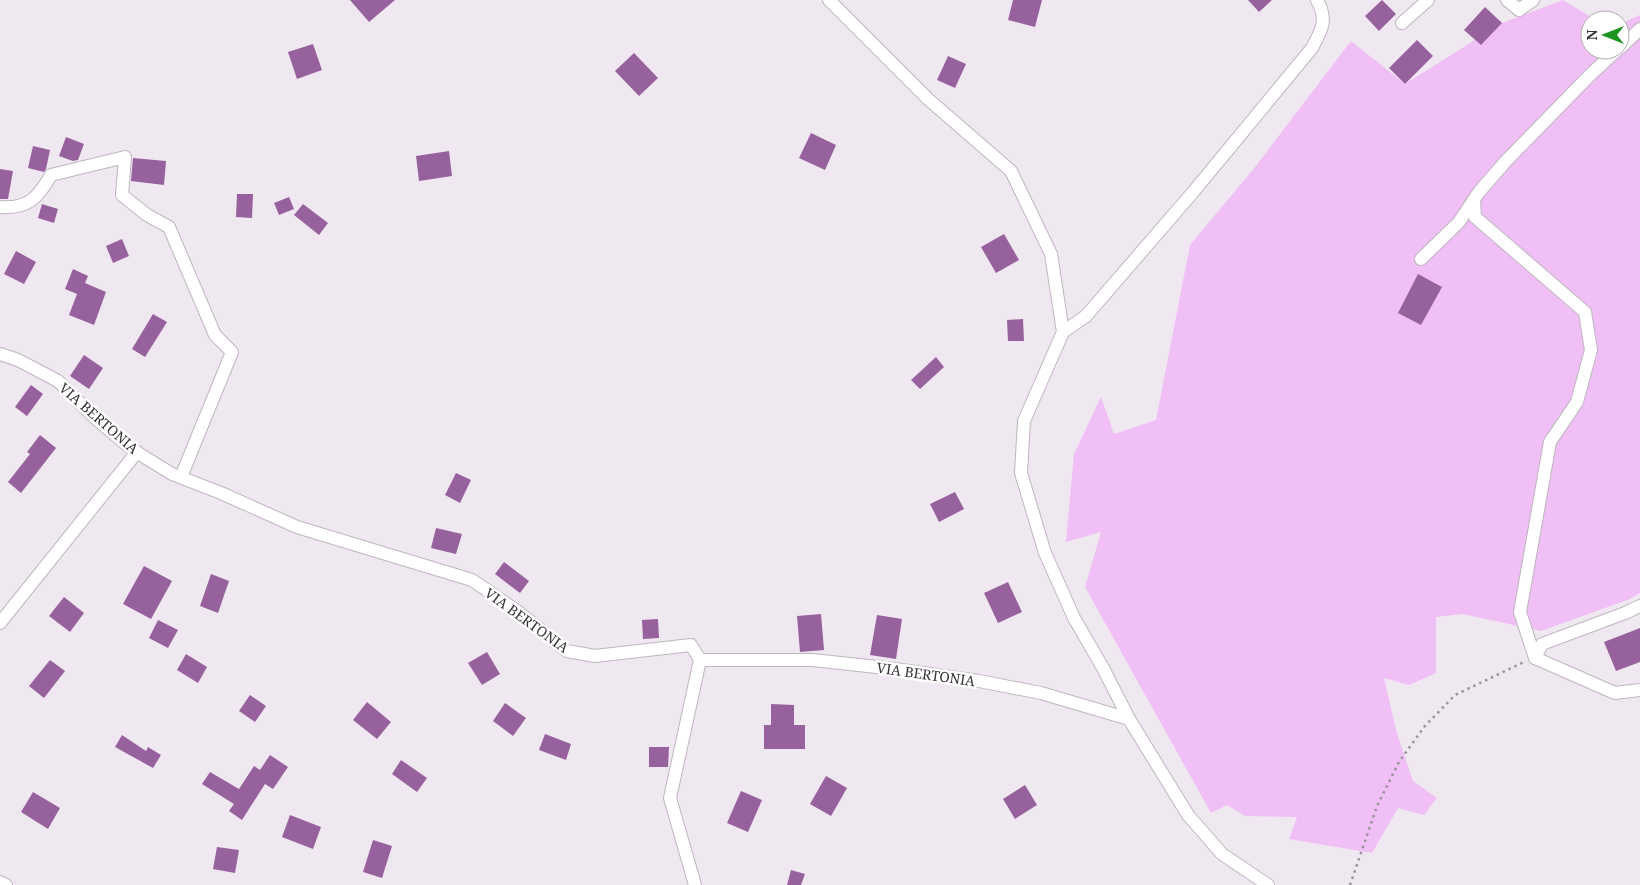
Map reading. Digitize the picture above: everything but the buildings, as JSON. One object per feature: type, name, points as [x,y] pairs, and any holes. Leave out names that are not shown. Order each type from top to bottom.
[{"type":"street","points":[[828,0],[928,98],[1011,171],[1051,254],[1063,332]]},
{"type":"street","points":[[1268,885],[1222,854],[1188,815],[1129,719],[1104,668],[1074,618],[1049,561],[1021,473],[1024,421],[1063,332],[1086,316],[1194,191],[1312,48],[1323,26],[1322,9],[1317,0]]},
{"type":"street","points":[[1402,23],[1428,0]]},
{"type":"street","points":[[1507,0],[1520,10],[1534,0]]},
{"type":"street","points":[[1630,39],[1640,29]]},
{"type":"street","points":[[1421,259],[1459,222],[1506,160],[1608,60]]},
{"type":"street","points":[[0,207],[24,206],[41,193],[52,175],[125,156],[122,194],[147,215],[169,227],[215,335],[232,352],[181,477]]},
{"type":"street","points":[[1474,200],[1475,217],[1585,312],[1591,350],[1577,402],[1550,442],[1520,612],[1535,658],[1614,693],[1640,690]]},
{"type":"street","name":"VIA BERTONIA","points":[[0,354],[18,360],[58,381],[95,418],[137,452],[172,474],[220,492],[297,527],[472,580],[517,611],[567,651],[595,656],[691,645],[700,660],[813,660],[904,670],[979,681],[1041,693],[1129,719]]},
{"type":"street","points":[[0,623],[137,452]]},
{"type":"street","points":[[1535,658],[1542,644],[1640,606]]},
{"type":"street","points":[[695,885],[670,798],[700,660]]},
{"type":"street","points":[[0,882],[6,885]]},
{"type":"path","points":[[1350,885],[1377,806],[1399,762],[1424,726],[1455,695],[1535,658]]},
{"type":"shaded area","points":[[1563,0],[1580,10],[1580,60],[1630,60],[1630,20],[1640,15],[1640,593],[1630,599],[1541,631],[1463,614],[1436,617],[1436,673],[1409,685],[1384,678],[1396,730],[1413,781],[1437,798],[1424,815],[1398,808],[1372,853],[1289,839],[1297,817],[1245,816],[1227,805],[1211,813],[1085,587],[1101,532],[1066,542],[1074,454],[1101,397],[1114,434],[1156,420],[1190,245],[1252,171],[1351,41],[1405,84],[1502,23]]}]
